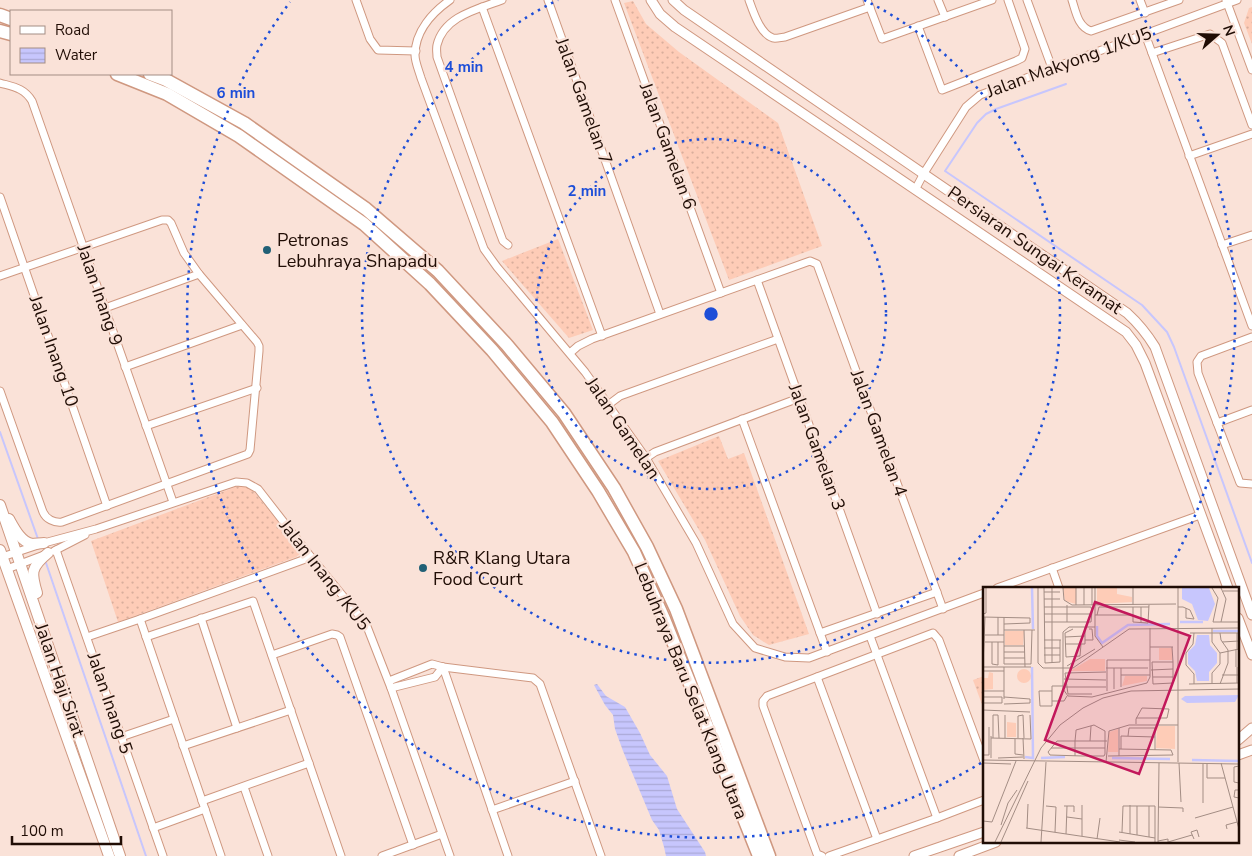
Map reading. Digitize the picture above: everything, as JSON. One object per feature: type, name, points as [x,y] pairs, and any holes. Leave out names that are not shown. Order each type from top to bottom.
[{"type":"highway","name":"Lebuhraya Baru Selat Klang Utara","points":[[120,75],[168,94],[239,136],[364,224],[430,284],[492,350],[552,422],[598,491],[634,552],[664,619],[759,856]]},
{"type":"highway","name":"Lebuhraya Baru Selat Klang Utara","points":[[153,75],[166,80],[244,123],[366,209],[438,271],[507,345],[564,413],[614,488],[647,547],[676,609],[769,856]]},
{"type":"main road","points":[[0,504],[15,530],[24,540],[32,546],[44,543]]},
{"type":"main road","name":"Jalan Haji Sirat","points":[[0,504],[120,856]]},
{"type":"main road","points":[[52,552],[37,559],[32,578],[56,668]]},
{"type":"main road","name":"Jalan Haji Sirat","points":[[1,554],[109,856]]},
{"type":"street","points":[[356,0],[370,39],[378,50],[416,51]]},
{"type":"street","name":"Jalan Gamelan","points":[[450,0],[438,9],[423,27],[417,42],[415,56],[421,78],[484,249],[586,372],[646,458],[696,544],[733,624],[756,648],[785,657],[809,658],[983,593]]},
{"type":"street","points":[[502,0],[466,13],[453,22],[443,32],[437,45],[437,57],[503,241],[508,245]]},
{"type":"street","name":"Jalan Gamelan 7","points":[[548,0],[660,314]]},
{"type":"street","name":"Jalan Gamelan 6","points":[[615,0],[721,293]]},
{"type":"street","name":"Persiaran Sungai Keramat","points":[[651,0],[660,14],[675,27],[1126,332],[1136,345],[1145,363],[1228,587]]},
{"type":"street","name":"Persiaran Sungai Keramat","points":[[673,0],[684,10],[924,173],[1137,322],[1155,348],[1252,615]]},
{"type":"street","points":[[749,0],[762,30],[773,38],[786,37],[869,3],[882,39],[992,0]]},
{"type":"street","points":[[938,0],[945,17]]},
{"type":"street","points":[[918,26],[942,90],[1022,58],[1026,49],[1008,0]]},
{"type":"street","points":[[1027,0],[1052,68]]},
{"type":"street","points":[[1072,0],[1081,25],[1091,31],[1179,0]]},
{"type":"street","points":[[1140,0],[1145,13]]},
{"type":"street","name":"Jalan Makyong 1/KU5","points":[[915,190],[966,106],[980,95],[1227,2],[1238,0]]},
{"type":"street","points":[[1227,2],[1252,70]]},
{"type":"street","points":[[482,7],[602,336]]},
{"type":"street","points":[[1145,34],[1252,326]]},
{"type":"street","points":[[1152,53],[1210,34],[1222,43],[1252,125]]},
{"type":"street","name":"Jalan Inang 9","points":[[0,83],[22,90],[32,101],[173,502]]},
{"type":"street","points":[[1189,156],[1252,134]]},
{"type":"street","name":"Jalan Inang 10","points":[[0,197],[107,506]]},
{"type":"street","points":[[0,276],[83,246],[162,220],[168,220],[184,253],[199,274],[259,346],[257,388],[248,454],[62,522],[56,523],[44,515],[0,391]]},
{"type":"street","points":[[1222,245],[1252,235]]},
{"type":"street","name":"Jalan Gamelan 4","points":[[757,280],[810,261],[817,264],[943,609]]},
{"type":"street","points":[[105,308],[199,274]]},
{"type":"street","points":[[570,353],[578,346],[592,339],[757,280]]},
{"type":"street","name":"Jalan Gamelan 3","points":[[757,280],[878,614]]},
{"type":"street","points":[[125,366],[242,325]]},
{"type":"street","points":[[1252,337],[1201,356],[1198,362],[1198,373],[1240,483],[1252,484]]},
{"type":"street","points":[[608,405],[620,396],[778,339]]},
{"type":"street","points":[[146,426],[257,388]]},
{"type":"street","points":[[646,458],[655,452],[799,398]]},
{"type":"street","points":[[1217,423],[1252,410]]},
{"type":"street","points":[[742,419],[827,652]]},
{"type":"street","name":"Jalan Inang /KU5","points":[[44,543],[96,530],[173,502],[236,482],[247,483],[258,489],[366,624],[390,685],[450,856]]},
{"type":"street","points":[[1000,587],[1200,514]]},
{"type":"street","name":"Jalan Inang /KU5","points":[[52,552],[96,530]]},
{"type":"street","points":[[1,554],[16,552],[32,546]]},
{"type":"street","name":"Jalan Inang 5","points":[[52,552],[88,637],[163,856]]},
{"type":"street","points":[[88,637],[311,557]]},
{"type":"street","points":[[7,569],[37,559]]},
{"type":"street","points":[[1052,568],[1059,587]]},
{"type":"street","points":[[820,633],[936,592]]},
{"type":"street","points":[[146,637],[253,601],[341,856]]},
{"type":"street","points":[[201,618],[237,728]]},
{"type":"street","points":[[140,619],[221,856]]},
{"type":"street","points":[[1240,623],[1252,655]]},
{"type":"street","points":[[820,855],[763,706],[763,701],[767,696],[933,633],[940,640],[983,758]]},
{"type":"street","points":[[272,655],[332,634],[340,637],[413,845]]},
{"type":"street","points":[[870,636],[937,818]]},
{"type":"street","points":[[390,685],[432,664],[533,678],[540,684],[601,856]]},
{"type":"street","points":[[390,685],[435,676],[443,667]]},
{"type":"street","points":[[443,667],[508,856]]},
{"type":"street","points":[[818,677],[876,839]]},
{"type":"street","points":[[183,746],[291,710]]},
{"type":"street","points":[[121,736],[174,719]]},
{"type":"street","points":[[1240,739],[1252,728]]},
{"type":"street","points":[[1240,754],[1252,750]]},
{"type":"street","points":[[1240,754],[1252,756]]},
{"type":"street","points":[[202,801],[309,763]]},
{"type":"street","points":[[492,810],[574,781]]},
{"type":"street","points":[[244,786],[268,856]]},
{"type":"street","points":[[829,856],[983,800]]},
{"type":"street","points":[[153,828],[205,809]]},
{"type":"street","points":[[916,855],[983,832]]},
{"type":"street","points":[[382,856],[442,834]]},
{"type":"street","points":[[959,856],[991,844]]},
{"type":"shaded area","points":[[633,1],[646,24],[679,52],[778,123],[822,246],[729,280],[624,3]]},
{"type":"shaded area","points":[[1252,7],[1252,44],[1244,23],[1249,8]]},
{"type":"shaded area","points":[[558,239],[593,330],[569,338],[502,261]]},
{"type":"shaded area","points":[[719,436],[728,459],[744,453],[809,634],[769,645],[753,635],[740,616],[705,540],[658,461]]},
{"type":"shaded area","points":[[238,486],[248,487],[255,493],[298,547],[300,554],[118,622],[91,541]]},
{"type":"shaded area","points":[[983,676],[983,707],[973,680]]},
{"type":"water","points":[[597,684],[606,696],[625,707],[650,755],[667,776],[677,809],[706,856],[666,856],[659,830],[652,820],[623,751],[615,729],[613,715],[594,685]]},
{"type":"waterway","points":[[1066,84],[986,114],[977,123],[945,171],[1142,305],[1167,332],[1252,563]]},
{"type":"waterway","points":[[0,432],[38,539]]},
{"type":"waterway","points":[[45,560],[146,856]]},
{"type":"place","name":"Petronas Lebuhraya Shapadu","points":[[267,250]]},
{"type":"place","name":"R&R Klang Utara Food Court","points":[[423,568]]}]
